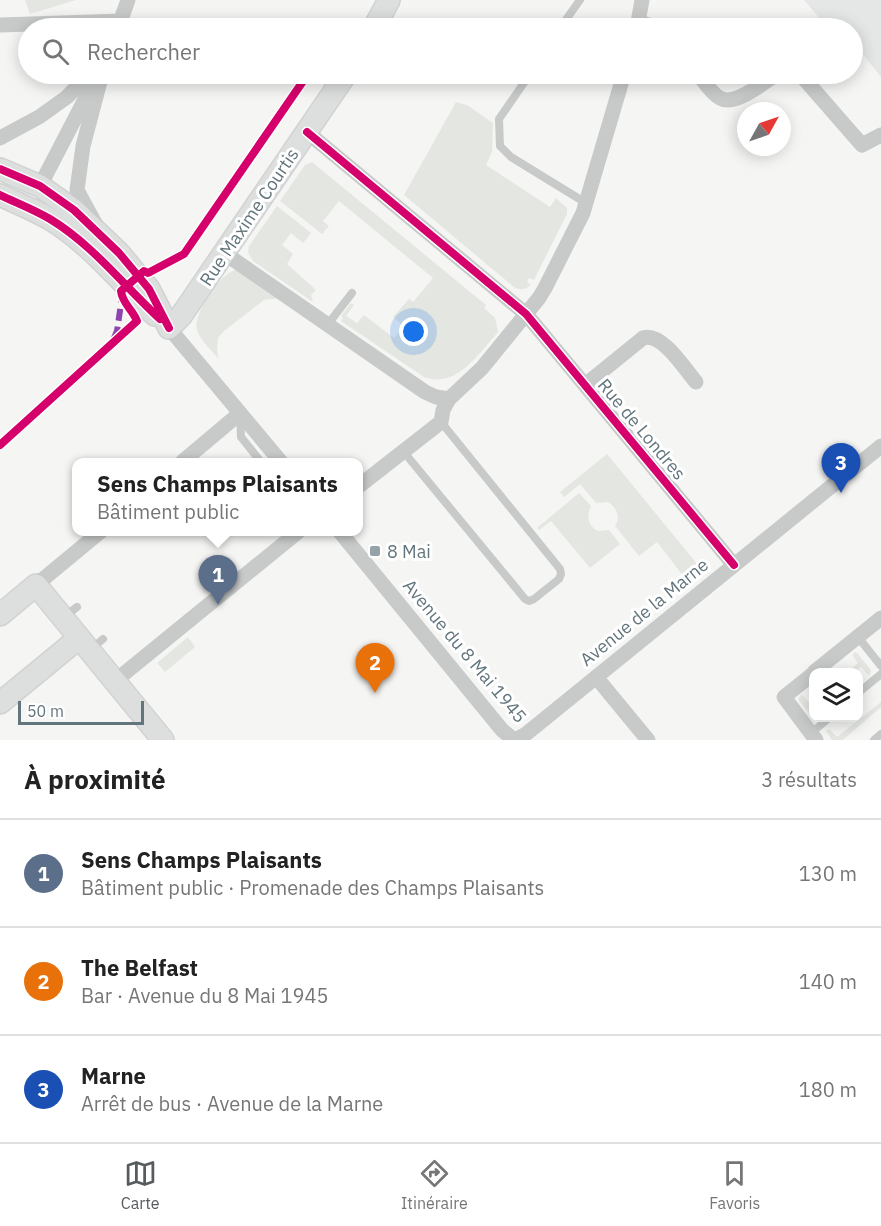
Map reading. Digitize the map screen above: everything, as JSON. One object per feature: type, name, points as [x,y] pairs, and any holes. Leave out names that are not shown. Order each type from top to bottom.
[{"type":"street","points":[[122,18],[128,0]]},
{"type":"street","points":[[379,18],[389,0]]},
{"type":"street","points":[[639,18],[642,0]]},
{"type":"street","points":[[0,25],[18,25]]},
{"type":"street","points":[[0,138],[39,117],[67,97],[79,84]]},
{"type":"street","points":[[41,214],[40,186],[93,84]]},
{"type":"street","points":[[99,84],[70,196],[74,210],[119,254],[148,289],[169,327]]},
{"type":"street","name":"Rue Maxime Courtis","points":[[169,327],[182,316],[339,84]]},
{"type":"street","points":[[363,483],[441,422],[443,410],[449,399],[482,368],[539,298],[583,213],[621,84]]},
{"type":"street","points":[[707,84],[717,96],[727,101],[739,98],[761,84]]},
{"type":"street","points":[[809,84],[862,145],[881,135]]},
{"type":"street","name":"Rue de Londres","points":[[307,132],[526,314],[734,565]]},
{"type":"street","points":[[0,169],[70,196]]},
{"type":"street","points":[[0,195],[41,214],[97,255],[169,327],[277,458]]},
{"type":"street","points":[[41,214],[70,196]]},
{"type":"street","points":[[224,253],[425,392],[449,399]]},
{"type":"street","points":[[585,385],[642,338],[649,336],[661,341],[696,382]]},
{"type":"street","points":[[187,458],[239,414]]},
{"type":"street","name":"Avenue de la Marne","points":[[515,740],[526,734],[881,446]]},
{"type":"street","points":[[0,615],[94,536]]},
{"type":"street","points":[[115,681],[292,536]]},
{"type":"street","name":"Avenue du 8 Mai 1945","points":[[344,536],[502,730],[515,740]]},
{"type":"street","points":[[36,585],[70,612],[115,681],[163,740]]},
{"type":"street","points":[[820,668],[881,618]]},
{"type":"street","points":[[0,703],[91,642]]},
{"type":"street","points":[[596,677],[648,740]]},
{"type":"street","points":[[809,677],[784,697],[815,738]]},
{"type":"lane","points":[[567,18],[580,0]]},
{"type":"lane","points":[[523,84],[499,119],[500,146],[511,157],[586,203]]},
{"type":"lane","points":[[328,324],[352,293]]},
{"type":"lane","points":[[239,414],[241,438],[255,458]]},
{"type":"lane","points":[[403,451],[525,599],[529,601],[534,599],[559,579],[560,569],[488,475],[441,422]]},
{"type":"lane","points":[[858,637],[881,666]]},
{"type":"lane","points":[[863,689],[881,674]]},
{"type":"lane","points":[[815,738],[826,722]]},
{"type":"lane","points":[[874,740],[881,734]]},
{"type":"shaded area","points":[[25,0],[76,0],[30,14]]},
{"type":"shaded area","points":[[804,0],[881,0],[881,77],[863,54],[863,18],[819,18]]},
{"type":"shaded area","points":[[456,102],[467,105],[493,123],[492,152],[486,165],[550,207],[556,198],[567,208],[567,214],[534,280],[529,278],[527,282],[531,285],[525,289],[515,288],[404,195]]},
{"type":"shaded area","points":[[312,162],[486,305],[484,308],[495,318],[498,332],[457,374],[436,379],[424,377],[341,321],[343,318],[341,316],[351,303],[354,305],[346,316],[357,323],[364,315],[394,338],[404,326],[393,317],[409,299],[413,302],[433,278],[339,201],[323,221],[329,226],[322,234],[280,201],[305,165]]},
{"type":"shaded area","points":[[277,206],[311,233],[303,243],[291,233],[282,245],[293,254],[287,264],[316,290],[311,295],[313,302],[253,261],[248,253],[249,246]]},
{"type":"shaded area","points":[[235,270],[281,298],[264,300],[224,331],[218,338],[219,359],[201,338],[197,330],[197,323],[209,295],[222,278]]},
{"type":"shaded area","points":[[607,454],[698,565],[684,577],[657,542],[639,556],[615,526],[618,519],[617,513],[608,502],[596,503],[580,484],[564,497],[560,492]]},
{"type":"shaded area","points":[[579,493],[591,506],[588,517],[590,524],[598,531],[609,530],[620,544],[590,568],[551,521],[539,530],[537,528]]},
{"type":"shaded area","points":[[188,637],[195,647],[165,672],[157,663]]},
{"type":"shaded area","points":[[855,652],[858,654],[871,670],[869,676],[861,667],[852,668],[858,663],[852,655]]},
{"type":"shaded area","points":[[802,694],[809,703],[809,713],[798,699]]},
{"type":"shaded area","points":[[881,702],[881,707],[843,740],[832,740],[826,731],[829,729],[837,737],[856,722],[863,722],[863,716]]},
{"type":"marked path","points":[[114,338],[122,297]]},
{"type":"cycle path","points":[[0,445],[137,321],[123,299],[121,291],[144,271],[148,273],[184,254],[301,84]]},
{"type":"cycle path","points":[[307,132],[526,314],[734,565]]},
{"type":"cycle path","points":[[0,169],[40,186],[74,210],[119,253],[149,289],[169,328]]},
{"type":"cycle path","points":[[0,195],[66,229],[94,253],[160,319]]},
{"type":"place","name":"Marne","points":[[841,493]]},
{"type":"place","name":"8 Mai","points":[[375,551]]},
{"type":"place","name":"Sens Champs Plaisants","points":[[218,605]]},
{"type":"place","name":"The Belfast","points":[[375,693]]}]
